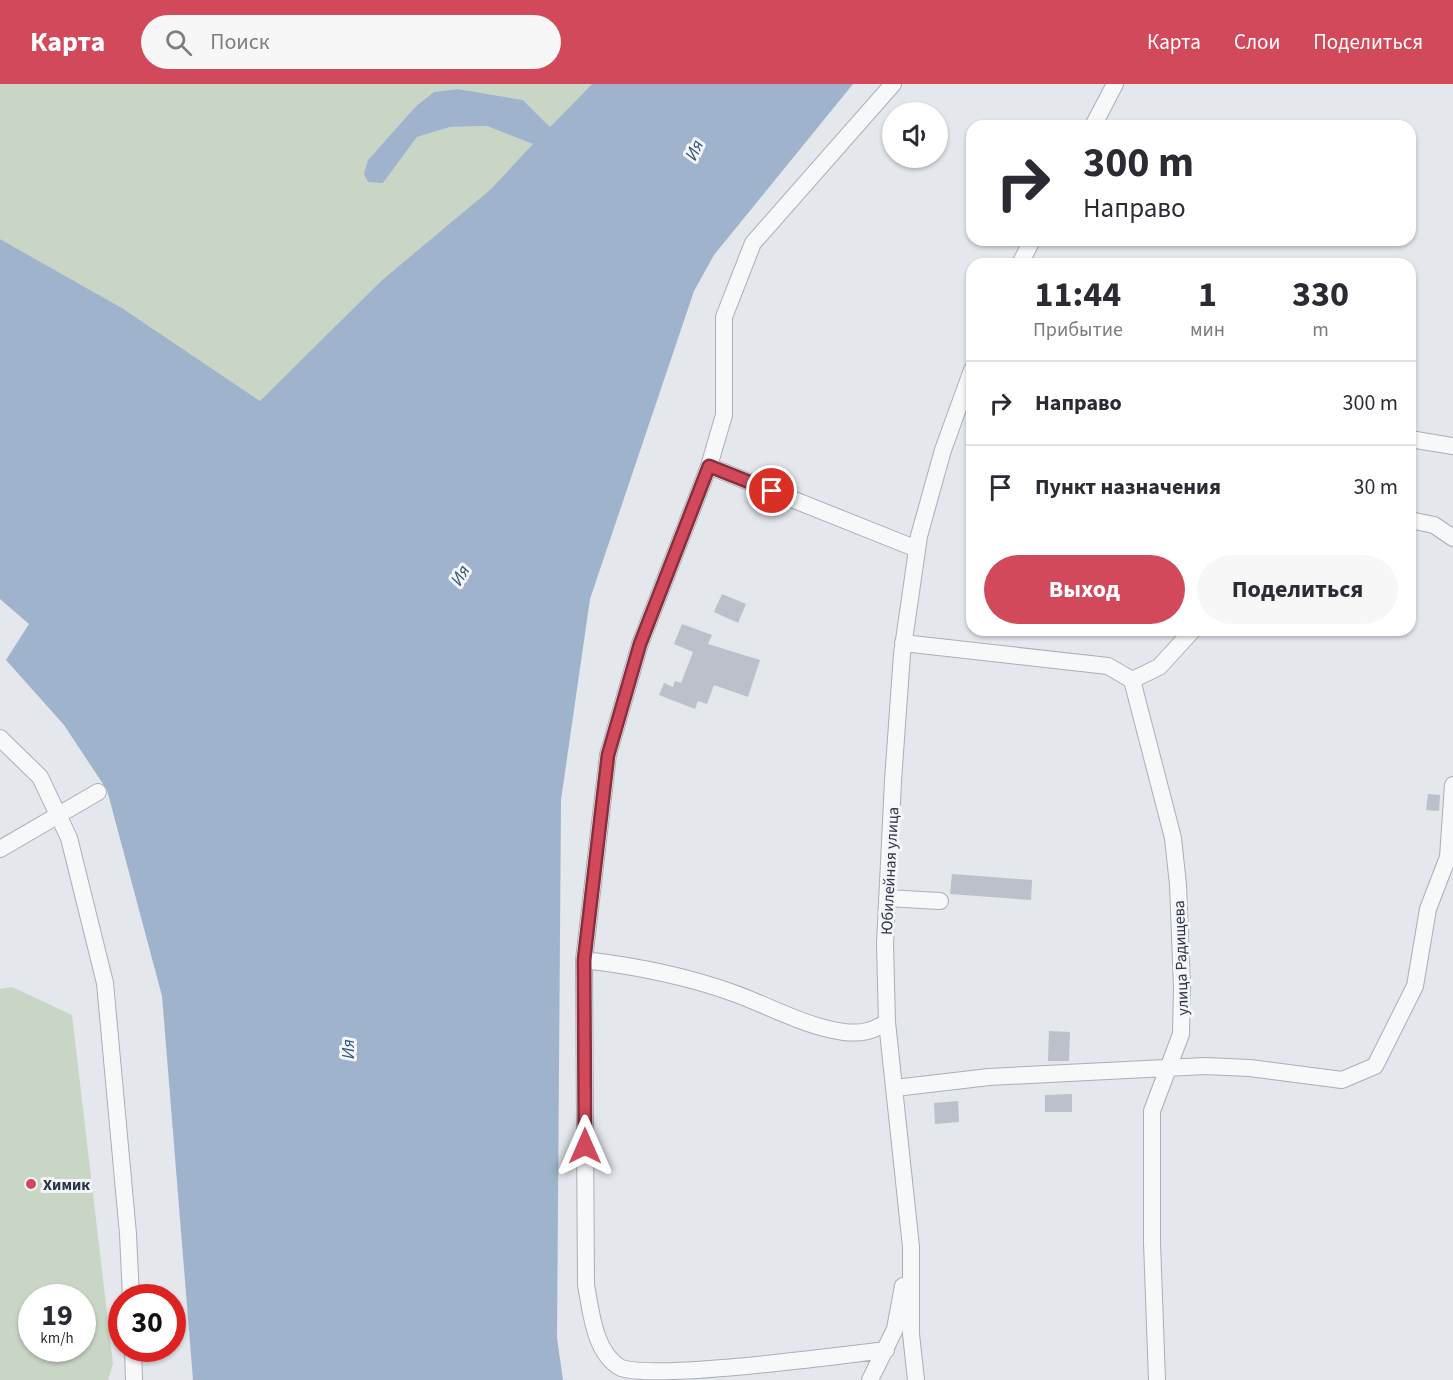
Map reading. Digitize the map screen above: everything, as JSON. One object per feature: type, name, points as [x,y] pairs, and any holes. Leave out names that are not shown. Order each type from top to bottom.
[{"type":"street","points":[[886,1350],[682,1376],[643,1373],[621,1368],[605,1351],[594,1324],[586,1285],[584,960],[608,755],[640,644],[709,466],[724,415],[724,316],[753,243],[893,84]]},
{"type":"street","points":[[1096,120],[1115,84]]},
{"type":"street","name":"Юбилейная улица","points":[[916,1380],[910,1334],[911,1247],[887,1022],[885,944],[887,898],[903,643],[917,549],[930,491],[966,387]]},
{"type":"street","points":[[1416,440],[1453,446]]},
{"type":"street","points":[[709,466],[917,549]]},
{"type":"street","points":[[1416,521],[1434,525],[1453,538]]},
{"type":"street","points":[[903,643],[1108,666],[1132,680],[1159,668],[1188,636]]},
{"type":"street","name":"улица Радищева","points":[[1132,680],[1168,815],[1177,861],[1182,1022],[1178,1045],[1155,1100],[1152,1128],[1157,1380]]},
{"type":"street","points":[[0,738],[40,777],[59,813],[69,838],[105,983],[128,1234],[130,1284]]},
{"type":"street","points":[[895,1088],[989,1077],[1168,1068],[1232,1067],[1342,1080],[1375,1066],[1415,986],[1428,909],[1448,858],[1453,785]]},
{"type":"street","points":[[0,849],[98,792]]},
{"type":"street","points":[[887,898],[940,901]]},
{"type":"street","points":[[584,960],[659,971],[735,993],[801,1020],[844,1032],[871,1032],[887,1022]]},
{"type":"street","points":[[870,1380],[895,1329],[911,1247]]},
{"type":"street","points":[[133,1362],[134,1380]]},
{"type":"green space","points":[[0,84],[592,84],[550,127],[523,100],[458,89],[434,92],[416,106],[368,160],[383,183],[417,137],[450,127],[487,126],[534,144],[491,189],[382,280],[260,401],[122,308],[0,239]]},
{"type":"green space","points":[[12,987],[72,1015],[108,1321],[108,1362],[113,1364],[108,1380],[0,1380],[0,989]]},
{"type":"water","name":"Ия","points":[[592,84],[853,84],[714,255],[694,291],[590,599],[561,800],[557,1338],[563,1380],[193,1380],[162,996],[107,790],[64,725],[6,660],[29,624],[0,599],[0,239],[122,308],[260,401],[382,280],[491,189],[533,144],[487,126],[450,127],[417,137],[383,183],[368,182],[364,174],[368,160],[416,106],[434,92],[458,89],[523,100],[550,127]]},
{"type":"building","points":[[722,594],[746,604],[738,623],[714,612]]},
{"type":"building","points":[[682,624],[712,635],[708,644],[760,660],[748,697],[714,685],[707,704],[698,701],[695,709],[659,695],[664,683],[673,687],[675,681],[681,683],[693,652],[674,644]]},
{"type":"building","points":[[1428,794],[1440,795],[1439,811],[1426,810]]},
{"type":"building","points":[[952,874],[1032,880],[1031,900],[950,894]]},
{"type":"building","points":[[1049,1031],[1070,1032],[1069,1061],[1048,1061]]},
{"type":"building","points":[[1072,1094],[1072,1112],[1045,1112],[1045,1095]]},
{"type":"building","points":[[958,1101],[959,1122],[935,1124],[934,1103]]},
{"type":"place","name":"Химик","points":[[31,1184]]},
{"type":"route","points":[[585,1146],[584,960],[608,755],[640,644],[709,466],[772,491]]}]
